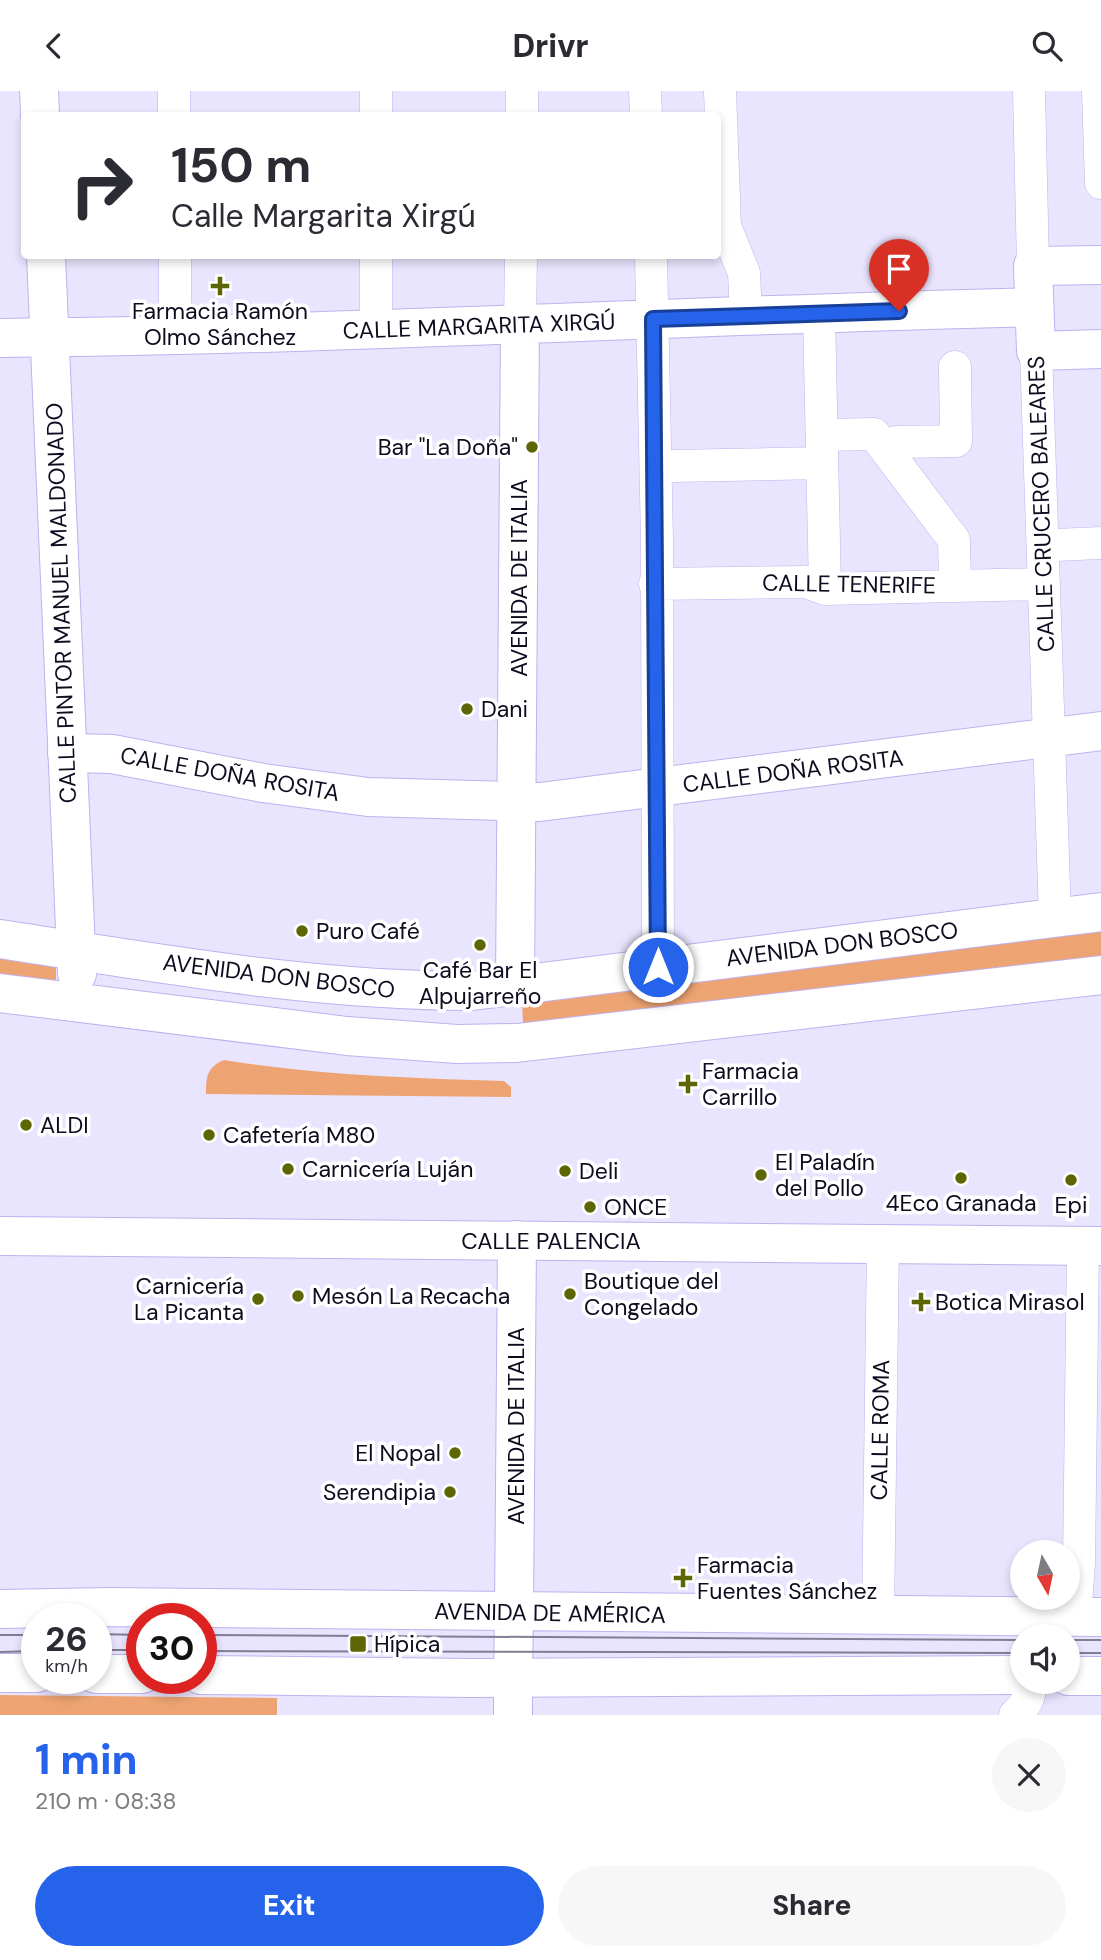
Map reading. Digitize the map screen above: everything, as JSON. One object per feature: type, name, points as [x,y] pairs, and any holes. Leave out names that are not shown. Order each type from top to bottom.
[{"type":"main road","points":[[39,91],[40,112]]},
{"type":"main road","name":"CALLE PINTOR MANUEL MALDONADO","points":[[46,259],[77,1000]]},
{"type":"main road","points":[[1033,266],[1101,265]]},
{"type":"main road","name":"CALLE CRUCERO BALEARES","points":[[1033,266],[1036,351]]},
{"type":"main road","name":"CALLE MARGARITA XIRGÚ","points":[[0,338],[376,331],[520,323],[1034,307]]},
{"type":"main road","name":"AVENIDA DE ITALIA","points":[[517,1043],[520,323]]},
{"type":"main road","points":[[1036,351],[1101,349]]},
{"type":"main road","name":"CALLE DOÑA ROSITA","points":[[67,753],[112,754],[263,783],[369,797],[519,802],[657,788],[1101,731]]},
{"type":"main road","name":"AVENIDA DON BOSCO","points":[[0,939],[281,981],[393,991],[483,991],[1101,912]]},
{"type":"main road","points":[[0,993],[77,1000],[347,1036],[457,1044],[517,1043],[1101,975]]},
{"type":"main road","name":"CALLE PALENCIA","points":[[0,1236],[1092,1246]]},
{"type":"main road","name":"AVENIDA DE ITALIA","points":[[513,1715],[517,1240]]},
{"type":"main road","name":"AVENIDA DE AMÉRICA","points":[[0,1609],[109,1607],[878,1617],[1088,1617]]},
{"type":"main road","points":[[0,1673],[21,1673]]},
{"type":"main road","points":[[217,1675],[1010,1675]]},
{"type":"main road","points":[[1080,1675],[1101,1676]]},
{"type":"street","points":[[174,91],[174,112]]},
{"type":"street","points":[[376,91],[376,112]]},
{"type":"street","points":[[522,91],[522,112]]},
{"type":"street","points":[[645,91],[646,112]]},
{"type":"street","points":[[720,91],[720,112]]},
{"type":"street","name":"CALLE CRUCERO BALEARES","points":[[1030,91],[1033,266]]},
{"type":"street","points":[[1098,91],[1101,183]]},
{"type":"street","points":[[721,168],[725,226],[744,273],[746,316]]},
{"type":"street","points":[[175,259],[175,335]]},
{"type":"street","points":[[376,259],[376,331]]},
{"type":"street","name":"AVENIDA DE ITALIA","points":[[520,323],[521,259]]},
{"type":"street","points":[[651,259],[658,967]]},
{"type":"street","points":[[819,314],[825,589]]},
{"type":"street","name":"CALLE CRUCERO BALEARES","points":[[1036,351],[1055,917]]},
{"type":"street","points":[[887,450],[896,442],[956,441],[955,366]]},
{"type":"street","points":[[673,466],[822,449],[874,434],[954,540],[955,586]]},
{"type":"street","points":[[1055,545],[1101,543]]},
{"type":"street","name":"CALLE TENERIFE","points":[[655,584],[805,582],[825,589],[1044,584]]},
{"type":"street","name":"CALLE ROMA","points":[[878,1617],[883,1243]]},
{"type":"street","points":[[1088,1617],[1079,1563],[1092,1246]]},
{"type":"street","points":[[1014,1715],[1024,1707],[1031,1694]]},
{"type":"shaded area","points":[[1101,924],[1101,964],[523,1023],[522,1001]]},
{"type":"shaded area","points":[[0,951],[56,965],[56,985],[0,983]]},
{"type":"shaded area","points":[[224,1060],[328,1072],[504,1081],[511,1087],[511,1097],[206,1094],[209,1073]]},
{"type":"shaded area","points":[[0,1695],[277,1698],[277,1715],[0,1715]]},
{"type":"tram line","points":[[112,1634],[126,1635]]},
{"type":"tram line","points":[[0,1635],[21,1635]]},
{"type":"tram line","points":[[217,1635],[1010,1640]]},
{"type":"tram line","points":[[1080,1640],[1101,1640]]},
{"type":"tram line","points":[[112,1650],[126,1650]]},
{"type":"tram line","points":[[0,1652],[21,1651]]},
{"type":"tram line","points":[[217,1651],[1010,1653]]},
{"type":"tram line","points":[[1080,1653],[1101,1653]]},
{"type":"place","name":"Farmacia Ramón Olmo Sánchez","points":[[220,286]]},
{"type":"place","name":"Bar \"La Doña\"","points":[[532,447]]},
{"type":"place","name":"Dani","points":[[467,709]]},
{"type":"place","name":"Puro Café","points":[[302,931]]},
{"type":"place","name":"Café Bar El Alpujarreño","points":[[480,945]]},
{"type":"place","name":"Farmacia Carrillo","points":[[688,1084]]},
{"type":"place","name":"ALDI","points":[[26,1125]]},
{"type":"place","name":"Cafetería M80","points":[[209,1135]]},
{"type":"place","name":"Carnicería Luján","points":[[288,1169]]},
{"type":"place","name":"Deli","points":[[565,1171]]},
{"type":"place","name":"El Paladín del Pollo","points":[[761,1175]]},
{"type":"place","name":"4Eco Granada","points":[[961,1178]]},
{"type":"place","name":"Epi","points":[[1071,1180]]},
{"type":"place","name":"ONCE","points":[[590,1207]]},
{"type":"place","name":"Boutique del Congelado","points":[[570,1294]]},
{"type":"place","name":"Mesón La Recacha","points":[[298,1296]]},
{"type":"place","name":"Carnicería La Picanta","points":[[258,1299]]},
{"type":"place","name":"Botica Mirasol","points":[[921,1302]]},
{"type":"place","name":"El Nopal","points":[[455,1453]]},
{"type":"place","name":"Serendipia","points":[[450,1492]]},
{"type":"place","name":"Farmacia Fuentes Sánchez","points":[[683,1578]]},
{"type":"place","name":"Hípica","points":[[358,1644]]},
{"type":"route","points":[[658,967],[655,584],[657,541],[653,319],[899,311]]}]
